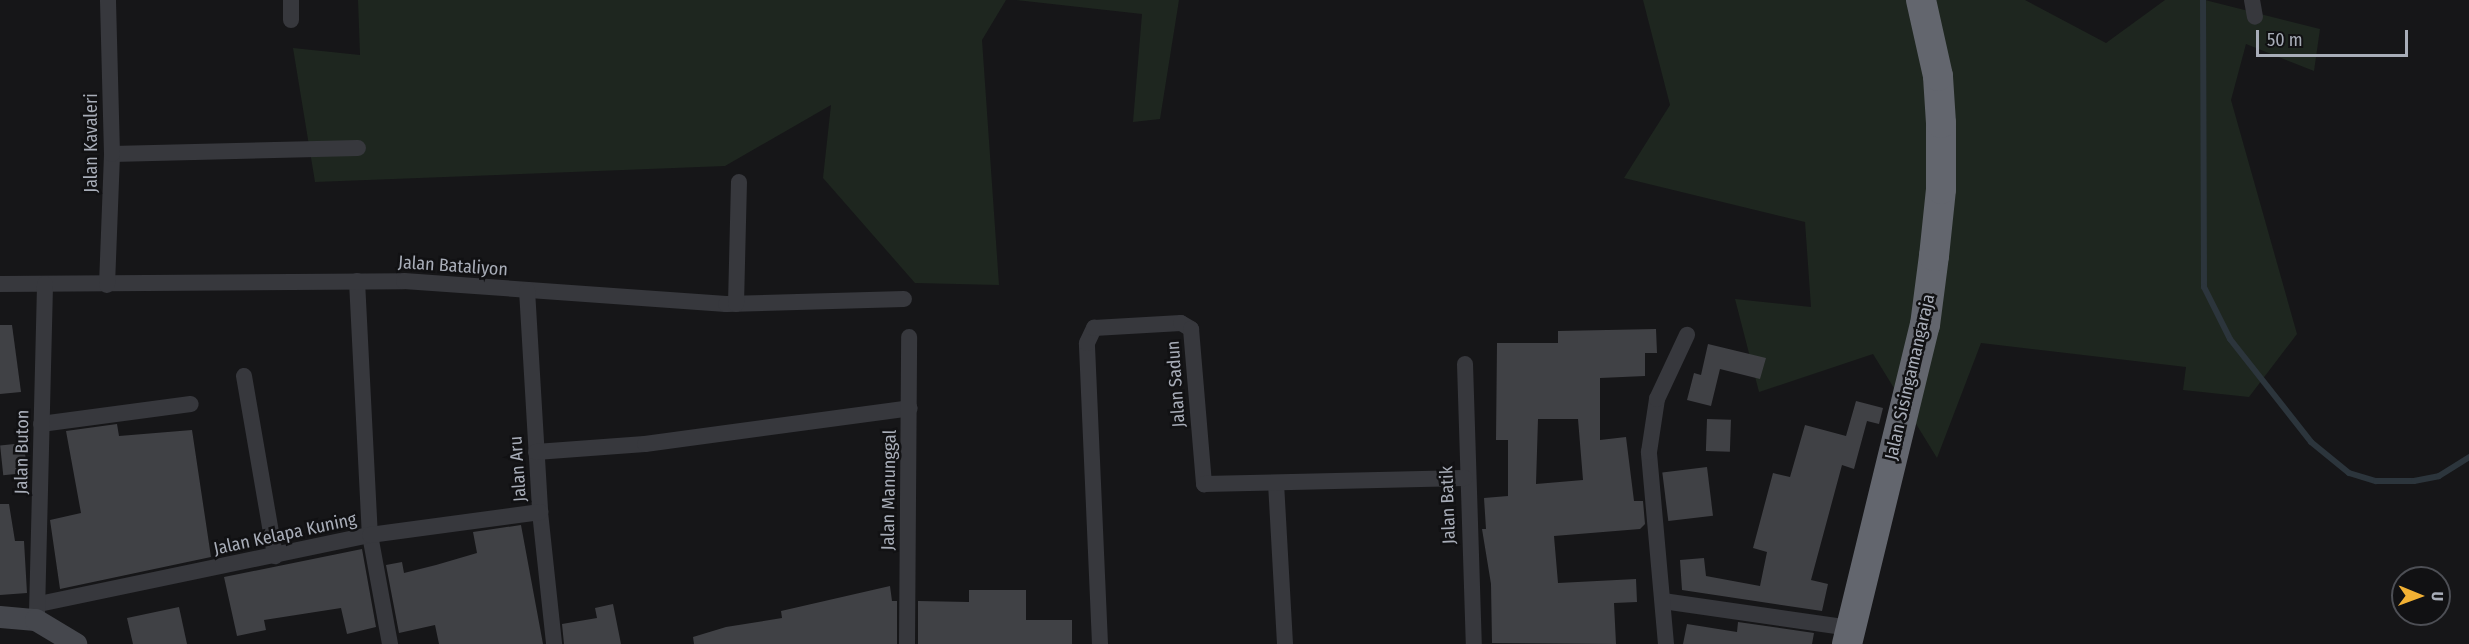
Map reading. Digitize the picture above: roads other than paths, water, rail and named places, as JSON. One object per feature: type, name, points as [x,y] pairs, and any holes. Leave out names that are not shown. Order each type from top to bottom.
[{"type":"highway","name":"Jalan Sisingamangaraja","points":[[1848,636],[1925,325],[1934,256],[1941,189],[1941,123],[1938,76],[1921,0]]},
{"type":"street","name":"Jalan Kavaleri","points":[[107,285],[112,154],[108,0]]},
{"type":"street","points":[[291,0],[291,20]]},
{"type":"street","points":[[112,154],[358,148]]},
{"type":"street","points":[[735,304],[739,182]]},
{"type":"street","points":[[357,281],[370,535],[390,644]]},
{"type":"street","name":"Jalan Bataliyon","points":[[0,284],[107,285],[357,281],[735,304],[903,299]]},
{"type":"street","name":"Jalan Buton","points":[[38,612],[45,284]]},
{"type":"street","name":"Jalan Aru","points":[[527,290],[540,512],[555,644]]},
{"type":"street","name":"Jalan Sadun","points":[[1100,644],[1088,332],[1094,328],[1181,323],[1191,329],[1204,484],[1465,478]]},
{"type":"street","points":[[1666,644],[1651,429],[1657,399],[1686,335]]},
{"type":"street","name":"Jalan Manunggal","points":[[907,644],[909,337]]},
{"type":"street","name":"Jalan Batik","points":[[1465,364],[1465,478],[1474,644]]},
{"type":"street","points":[[244,376],[275,556]]},
{"type":"street","points":[[41,424],[191,404]]},
{"type":"street","points":[[536,452],[666,441],[910,408]]},
{"type":"street","points":[[1276,483],[1285,644]]},
{"type":"street","name":"Jalan Kelapa Kuning","points":[[38,612],[370,535],[540,512]]},
{"type":"street","points":[[1663,601],[1848,636]]},
{"type":"street","points":[[0,617],[38,612],[76,644]]},
{"type":"waterway","points":[[2203,0],[2204,287],[2230,339],[2311,442],[2349,473],[2376,481],[2414,481],[2439,476],[2469,457]]}]
